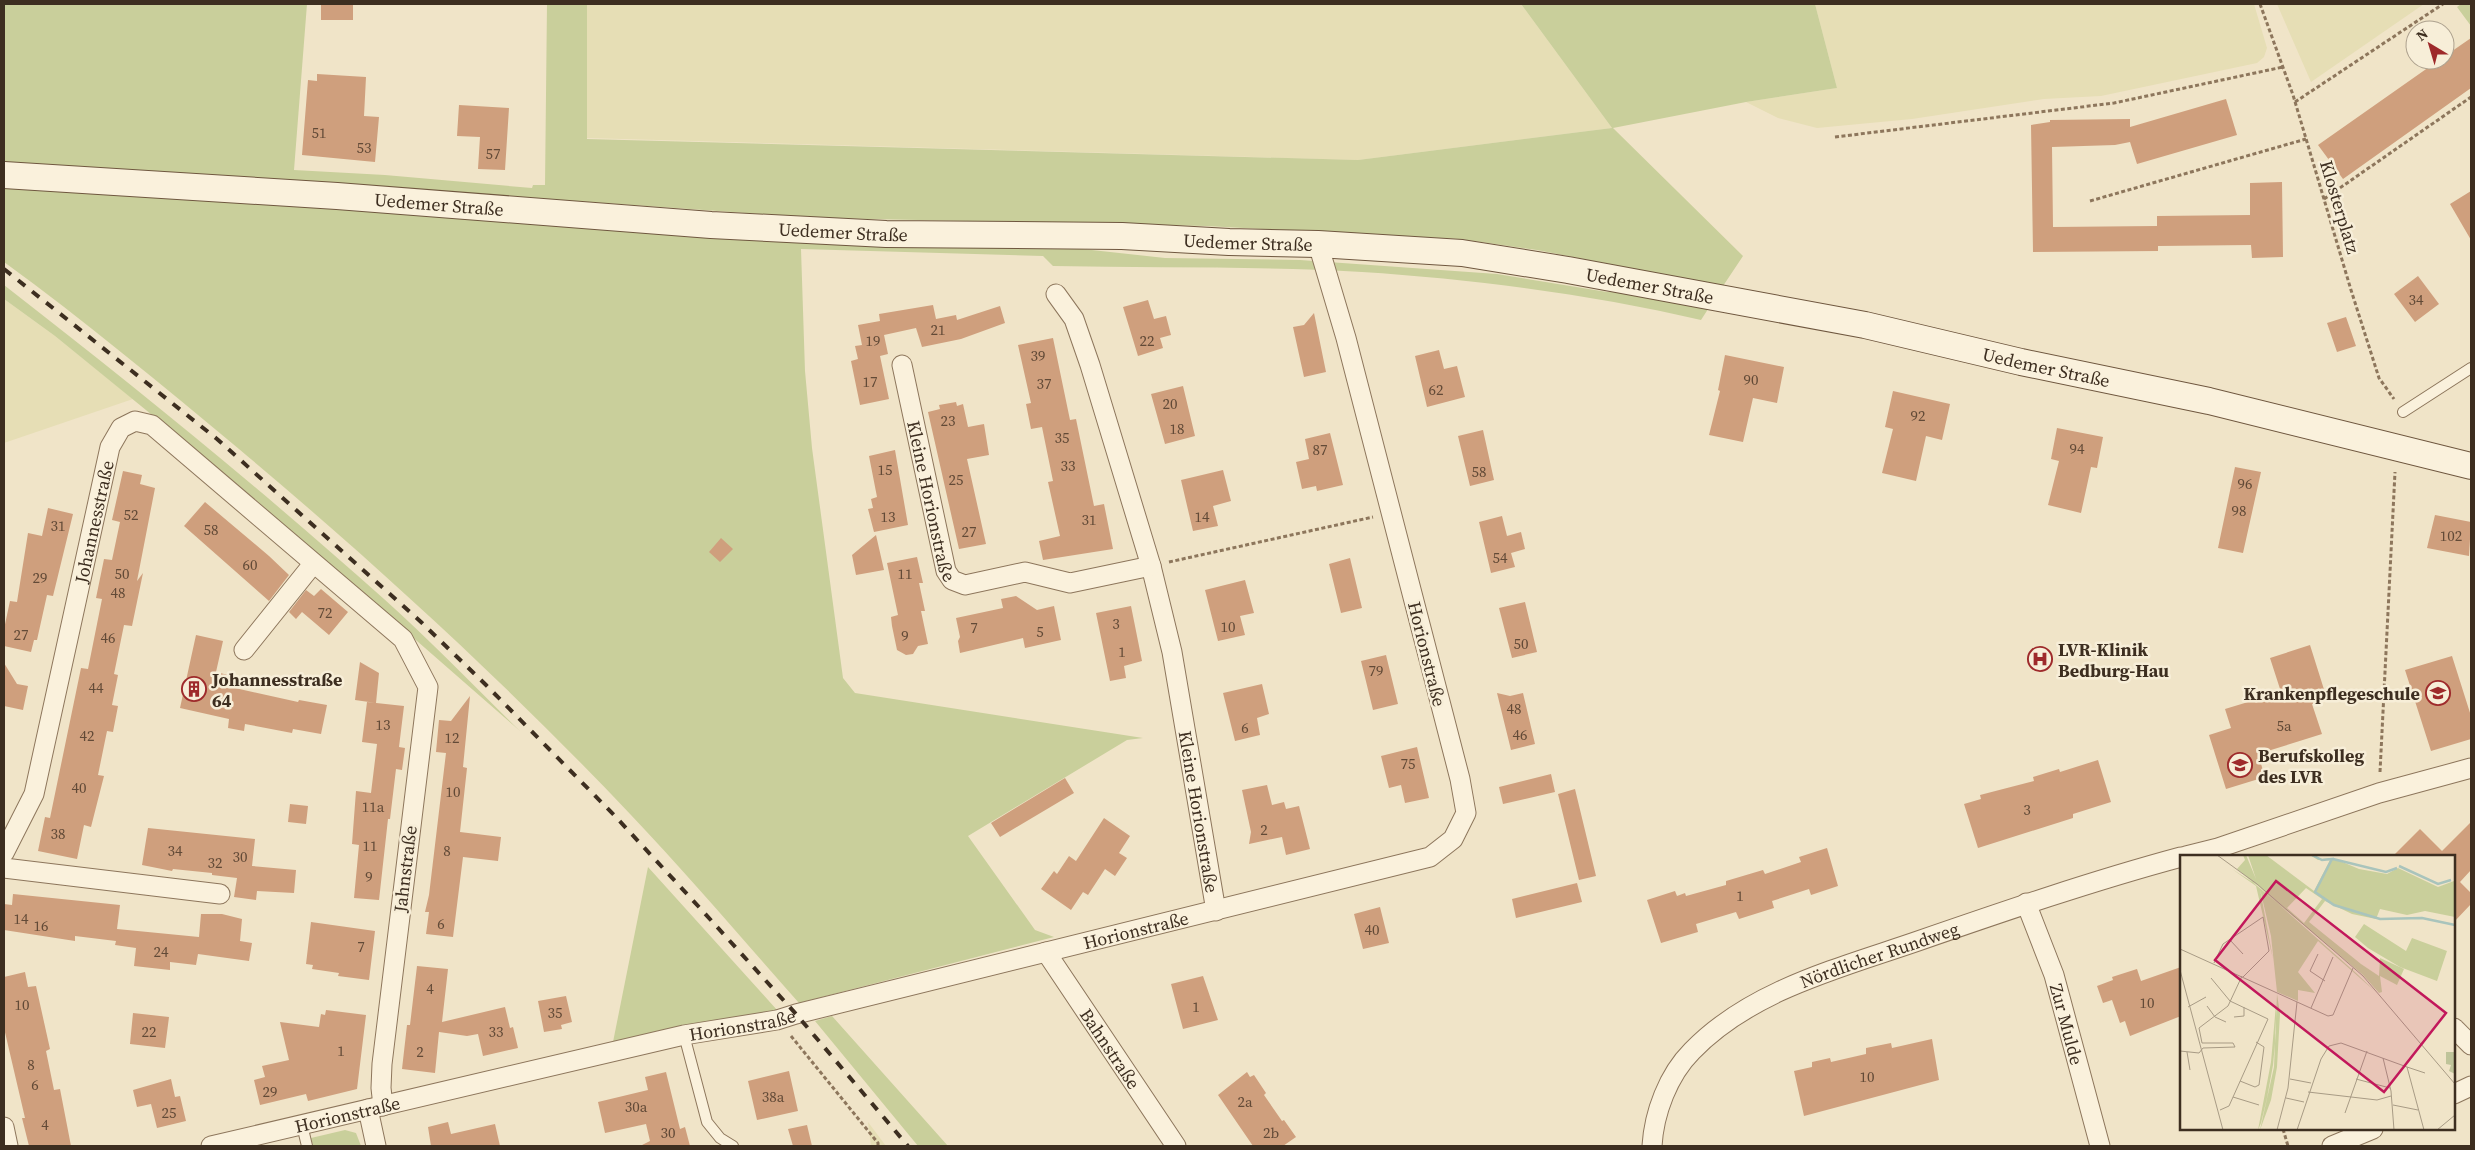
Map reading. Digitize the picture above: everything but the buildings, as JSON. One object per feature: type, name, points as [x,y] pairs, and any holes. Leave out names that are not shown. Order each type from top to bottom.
[{"type":"main road","name":"Uedemer Straße","points":[[4,175],[336,196],[711,225],[886,234],[1122,236],[1229,242],[1318,244],[1462,253],[1810,313],[2021,362],[2210,401],[2471,466]]},
{"type":"street","name":"Horionstraße","points":[[211,1146],[240,1143],[375,1107],[684,1035],[778,1020],[1430,857],[1453,839],[1466,812],[1460,779],[1346,338],[1318,244]]},
{"type":"street","name":"Kleine Horionstraße","points":[[1056,294],[1074,319],[1090,364],[1151,566],[1172,652],[1216,911]]},
{"type":"street","name":"Kleine Horionstraße","points":[[902,365],[946,571],[952,580],[965,585],[1025,572],[1070,583],[1151,566]]},
{"type":"street","name":"Johannesstraße","points":[[4,853],[34,794],[110,446],[121,428],[135,421],[152,425],[313,564],[403,638]]},
{"type":"street","points":[[244,650],[313,564]]},
{"type":"street","name":"Jahnstraße","points":[[376,1146],[375,1107],[381,1088],[382,1064],[428,687],[403,638]]},
{"type":"street","points":[[2195,855],[2223,852],[2379,793],[2471,768]]},
{"type":"street","name":"Nördlicher Rundweg","points":[[1652,1146],[1653,1125],[1669,1082],[1692,1051],[1737,1014],[1790,986],[2100,879],[2180,857]]},
{"type":"street","points":[[4,868],[220,894]]},
{"type":"street","name":"Zur Mulde","points":[[2026,904],[2054,975],[2100,1146]]},
{"type":"street","name":"Bahnstraße","points":[[1046,952],[1176,1146]]},
{"type":"street","points":[[2455,1029],[2471,1045]]},
{"type":"street","points":[[2455,1094],[2471,1086]]},
{"type":"street","points":[[4,1127],[8,1146]]},
{"type":"street","points":[[2332,1146],[2370,1130]]},
{"type":"lane","points":[[2404,412],[2471,368]]},
{"type":"lane","points":[[684,1035],[707,1122],[720,1138],[733,1146]]},
{"type":"lane","points":[[302,1125],[307,1146]]},
{"type":"path","name":"Klosterplatz","points":[[2260,4],[2295,102],[2379,378],[2404,412]]},
{"type":"path","points":[[2295,102],[2443,4]]},
{"type":"path","points":[[1836,137],[2114,103],[2283,67]]},
{"type":"path","points":[[2324,199],[2471,97]]},
{"type":"path","points":[[2090,201],[2306,139]]},
{"type":"path","points":[[2379,793],[2395,464],[2400,448]]},
{"type":"path","points":[[1151,566],[1391,514]]},
{"type":"path","points":[[778,1020],[878,1146]]},
{"type":"path","points":[[2283,1130],[2288,1146]]},
{"type":"shaded area","points":[[587,4],[1521,4],[1612,128],[1358,160],[587,138]]},
{"type":"shaded area","points":[[1815,4],[2254,4],[2267,48],[2264,57],[2257,63],[2101,96],[2044,99],[1912,119],[1817,128],[1778,118],[1746,102],[1837,88]]},
{"type":"shaded area","points":[[2277,4],[2424,4],[2311,82]]},
{"type":"shaded area","points":[[4,299],[55,336],[133,399],[4,443]]},
{"type":"shaded area","points":[[868,1122],[886,1146],[871,1146]]},
{"type":"green space","points":[[4,4],[307,4],[294,170],[385,175],[532,188],[533,185],[545,185],[547,4],[587,4],[587,139],[1358,160],[1612,128],[1521,4],[1815,4],[1837,88],[1746,102],[1613,128],[1743,256],[1723,286],[1537,250],[1460,239],[1206,226],[818,218],[334,184],[4,165]]},
{"type":"green space","points":[[2461,4],[2471,4],[2471,26],[2457,7]]},
{"type":"green space","points":[[4,185],[1046,245],[1165,258],[1300,260],[1497,274],[1607,292],[1652,293],[1710,306],[1701,320],[1618,303],[1533,289],[1404,275],[1285,269],[1053,266],[1043,256],[801,249],[805,371],[812,448],[843,678],[855,693],[1143,738],[1127,740],[968,836],[1035,930],[1054,937],[799,1003],[631,815],[537,719],[440,626],[341,536],[239,449],[94,330],[4,262]]},
{"type":"green space","points":[[4,285],[197,439],[338,558],[419,631],[520,731],[243,489],[55,336],[4,299]]},
{"type":"green space","points":[[648,867],[777,1010],[613,1042]]},
{"type":"green space","points":[[832,1016],[948,1146],[918,1146],[815,1021]]},
{"type":"green space","points":[[345,1130],[356,1133],[361,1146],[313,1146],[311,1138]]},
{"type":"railway","points":[[4,269],[217,439],[421,622],[486,685],[614,815],[699,907],[796,1014],[908,1146]]},
{"type":"place","name":"LVR-Klinik Bedburg-Hau","points":[[2040,659]]},
{"type":"place","name":"Johannesstraße 64","points":[[194,689]]},
{"type":"place","name":"Krankenpflegeschule","points":[[2438,693]]},
{"type":"place","name":"Berufskolleg des LVR","points":[[2240,765]]}]
